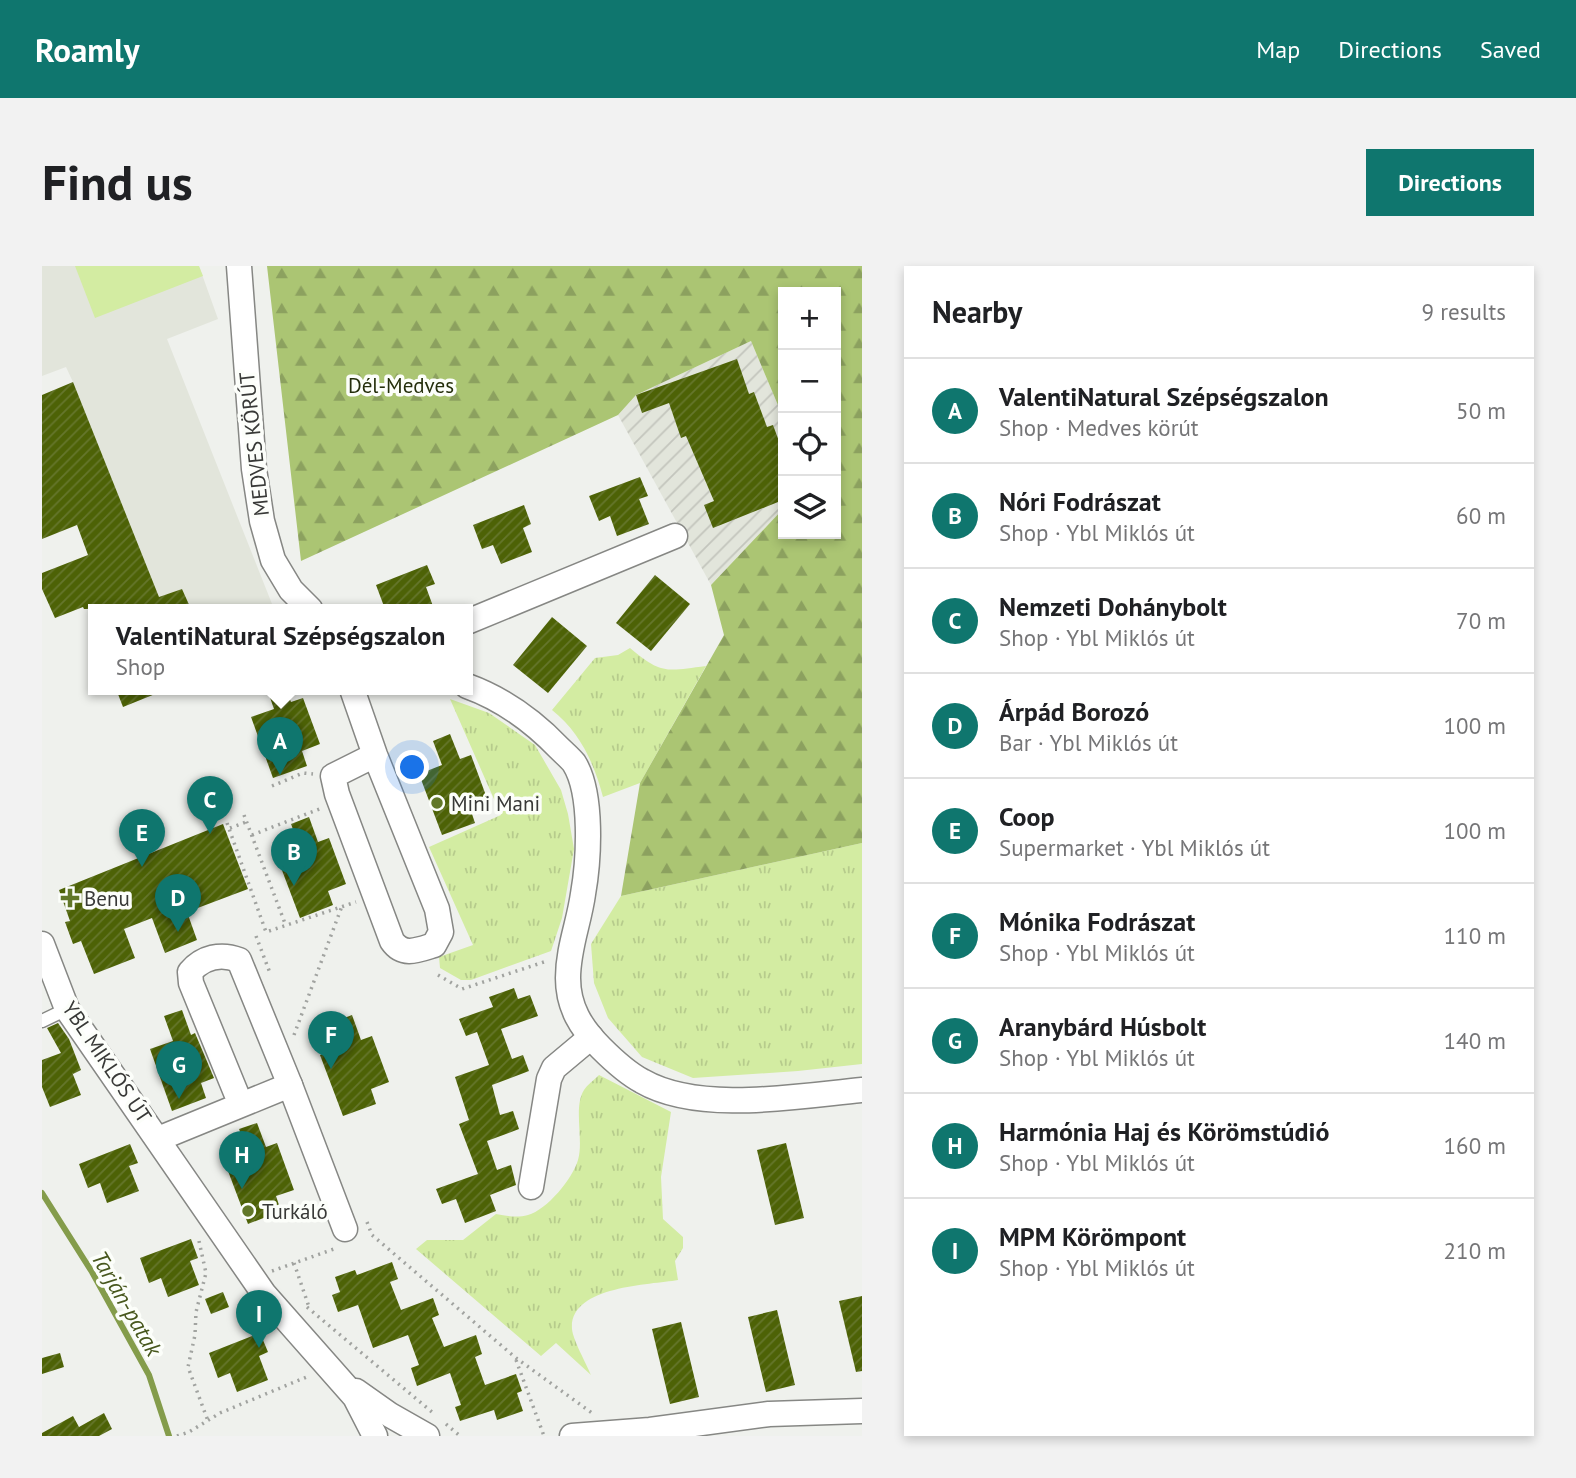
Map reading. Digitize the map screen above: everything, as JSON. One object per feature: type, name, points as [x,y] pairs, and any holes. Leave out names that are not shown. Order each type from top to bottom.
[{"type":"street","name":"MEDVES KÖRÚT","points":[[239,266],[254,469],[261,521],[273,560],[291,590],[305,604]]},
{"type":"street","points":[[473,620],[675,536]]},
{"type":"street","points":[[473,688],[528,719],[574,764],[584,790],[589,854],[583,897],[569,953],[568,981],[577,1019],[613,1060],[642,1082],[675,1095],[757,1100],[862,1090]]},
{"type":"street","points":[[354,695],[375,755],[437,909],[441,932],[433,945],[417,951],[397,948],[391,941],[333,776],[375,755]]},
{"type":"street","name":"YBL MIKLÓS ÚT","points":[[42,944],[67,1009],[264,1294],[355,1397],[375,1436]]},
{"type":"street","points":[[241,1105],[191,983],[190,972],[197,964],[219,955],[239,960],[290,1085],[346,1237]]},
{"type":"street","points":[[531,1187],[549,1079],[554,1068],[591,1037]]},
{"type":"street","name":"YBL MIKLÓS ÚT","points":[[158,1139],[290,1085]]},
{"type":"street","points":[[334,1373],[368,1401],[427,1436]]},
{"type":"street","points":[[572,1436],[726,1428],[769,1414],[862,1411]]},
{"type":"lane","points":[[42,1021],[67,1009]]},
{"type":"path","points":[[272,786],[303,773],[333,776]]},
{"type":"path","points":[[252,835],[340,801]]},
{"type":"path","points":[[244,815],[286,926]]},
{"type":"path","points":[[230,828],[246,822]]},
{"type":"path","points":[[227,823],[266,932],[375,896]]},
{"type":"path","points":[[294,1035],[342,906]]},
{"type":"path","points":[[438,975],[462,989],[569,953]]},
{"type":"path","points":[[362,1210],[372,1235],[516,1358],[620,1433]]},
{"type":"path","points":[[280,1279],[272,1271],[346,1237]]},
{"type":"path","points":[[199,1241],[206,1273],[196,1312],[195,1335],[188,1367],[208,1421]]},
{"type":"path","points":[[294,1263],[309,1309]]},
{"type":"path","points":[[303,1304],[460,1436]]},
{"type":"path","points":[[516,1358],[544,1436]]},
{"type":"path","points":[[177,1436],[189,1434],[208,1421],[334,1373]]},
{"type":"shaded area","points":[[42,266],[199,266],[218,319],[167,339],[272,604],[189,604],[182,589],[141,604],[132,604],[73,382],[66,367],[42,376]]},
{"type":"shaded area","points":[[751,341],[778,405],[778,514],[711,585],[618,415],[636,395]]},
{"type":"green space","points":[[75,266],[199,266],[203,276],[95,318]]},
{"type":"green space","name":"Dél-Medves","points":[[267,266],[862,266],[862,843],[621,896],[640,783],[724,635],[711,585],[778,514],[778,539],[841,539],[841,287],[778,287],[778,405],[751,341],[636,395],[618,415],[301,561]]},
{"type":"green space","points":[[630,648],[650,663],[665,669],[706,666],[640,783],[603,797],[585,749],[571,728],[552,710],[595,658],[618,655]]},
{"type":"green space","points":[[450,699],[489,713],[535,745],[561,790],[574,849],[562,918],[551,951],[471,980],[461,980],[440,968],[439,957],[473,945],[429,847],[501,815]]},
{"type":"green space","points":[[862,843],[862,1064],[693,1078],[642,1057],[608,1018],[594,983],[591,944],[621,896]]},
{"type":"green space","points":[[599,1075],[671,1112],[661,1177],[663,1219],[683,1237],[683,1248],[675,1261],[678,1280],[613,1290],[583,1304],[575,1315],[573,1334],[591,1375],[556,1343],[541,1356],[416,1249],[427,1240],[463,1240],[496,1214],[516,1217],[528,1215],[551,1200],[565,1184],[578,1160],[579,1105],[585,1088]]},
{"type":"building","points":[[737,359],[749,394],[754,392],[767,427],[773,425],[778,438],[778,502],[713,528],[704,505],[714,501],[686,436],[681,438],[669,403],[642,413],[636,395]]},
{"type":"building","points":[[73,382],[159,597],[182,589],[189,604],[88,604],[88,609],[83,607],[55,618],[42,589],[42,573],[88,555],[77,525],[42,539],[42,395]]},
{"type":"building","points":[[640,477],[648,496],[639,499],[649,524],[617,536],[610,516],[599,521],[589,496]]},
{"type":"building","points":[[524,505],[531,524],[523,528],[532,552],[501,564],[493,545],[482,549],[473,525]]},
{"type":"building","points":[[427,565],[435,584],[426,587],[432,604],[383,604],[376,585]]},
{"type":"building","points":[[655,575],[690,604],[651,651],[616,623]]},
{"type":"building","points":[[552,617],[587,646],[548,693],[513,665]]},
{"type":"building","points":[[118,695],[153,695],[123,707]]},
{"type":"building","points":[[269,695],[288,695],[291,702],[303,698],[320,744],[302,751],[307,766],[273,778],[251,717],[274,709]]},
{"type":"building","points":[[450,734],[460,759],[471,755],[488,801],[470,808],[475,823],[442,835],[419,774],[442,765],[433,741]]},
{"type":"building","points":[[309,817],[318,842],[329,838],[346,884],[328,891],[333,905],[300,918],[277,857],[300,848],[291,824]]},
{"type":"building","points":[[223,824],[248,889],[187,912],[197,940],[165,953],[152,918],[124,929],[135,958],[94,974],[81,941],[73,944],[65,922],[70,921],[59,890]]},
{"type":"building","points":[[514,988],[518,999],[530,995],[538,1016],[501,1029],[512,1059],[523,1055],[529,1071],[492,1085],[500,1115],[513,1111],[519,1129],[487,1141],[497,1170],[511,1165],[516,1185],[490,1195],[496,1211],[465,1223],[456,1199],[442,1204],[436,1189],[478,1174],[459,1124],[469,1120],[455,1077],[489,1065],[477,1032],[466,1036],[459,1019],[493,1007],[489,997]]},
{"type":"building","points":[[182,1010],[191,1035],[195,1033],[214,1078],[201,1083],[206,1098],[172,1111],[150,1049],[173,1041],[164,1016]]},
{"type":"building","points":[[352,1015],[361,1040],[372,1036],[389,1082],[371,1089],[376,1104],[343,1116],[320,1055],[343,1046],[334,1022]]},
{"type":"building","points":[[58,1023],[69,1039],[81,1070],[73,1074],[72,1072],[81,1095],[50,1107],[42,1087],[42,1060],[61,1053],[47,1028]]},
{"type":"building","points":[[257,1123],[266,1147],[277,1143],[294,1190],[276,1196],[281,1211],[248,1224],[225,1163],[248,1154],[239,1129]]},
{"type":"building","points":[[786,1143],[804,1218],[775,1225],[757,1150]]},
{"type":"building","points":[[130,1144],[138,1163],[129,1166],[139,1191],[107,1203],[100,1183],[88,1188],[79,1164]]},
{"type":"building","points":[[191,1239],[198,1258],[190,1261],[199,1285],[168,1297],[161,1278],[149,1283],[140,1258]]},
{"type":"building","points":[[392,1262],[398,1279],[390,1282],[401,1310],[433,1298],[439,1315],[432,1318],[444,1347],[476,1335],[482,1354],[475,1357],[485,1385],[516,1374],[522,1391],[517,1393],[523,1411],[497,1420],[494,1410],[460,1421],[455,1407],[461,1405],[450,1373],[417,1386],[411,1368],[419,1365],[408,1335],[373,1348],[358,1305],[338,1312],[332,1295],[340,1292],[335,1277],[355,1270],[357,1275]]},
{"type":"building","points":[[223,1292],[229,1307],[211,1314],[205,1299]]},
{"type":"building","points":[[862,1296],[862,1371],[856,1372],[839,1301]]},
{"type":"building","points":[[777,1310],[795,1385],[766,1392],[748,1317]]},
{"type":"building","points":[[681,1322],[699,1397],[670,1404],[652,1329]]},
{"type":"building","points":[[260,1333],[268,1352],[259,1356],[268,1380],[237,1392],[230,1373],[218,1378],[209,1353]]},
{"type":"building","points":[[60,1353],[64,1367],[42,1374],[42,1358]]},
{"type":"building","points":[[104,1413],[112,1429],[99,1436],[42,1436],[42,1433],[73,1416],[79,1427]]},
{"type":"waterway","name":"Tarján-patak","points":[[42,1193],[92,1272],[149,1375],[169,1436]]},
{"type":"place","name":"ValentiNatural Szépségszalon","points":[[280,775]]},
{"type":"place","name":"Mini Mani","points":[[437,803]]},
{"type":"place","name":"Nemzeti Dohánybolt","points":[[210,834]]},
{"type":"place","name":"Coop","points":[[142,867]]},
{"type":"place","name":"Nóri Fodrászat","points":[[294,886]]},
{"type":"place","name":"Benu","points":[[70,898]]},
{"type":"place","name":"Árpád Borozó","points":[[178,932]]},
{"type":"place","name":"Mónika Fodrászat","points":[[331,1069]]},
{"type":"place","name":"Aranybárd Húsbolt","points":[[179,1099]]},
{"type":"place","name":"Harmónia Haj és Körömstúdió","points":[[242,1189]]},
{"type":"place","name":"Turkáló","points":[[248,1211]]},
{"type":"place","name":"MPM Körömpont","points":[[259,1348]]}]
